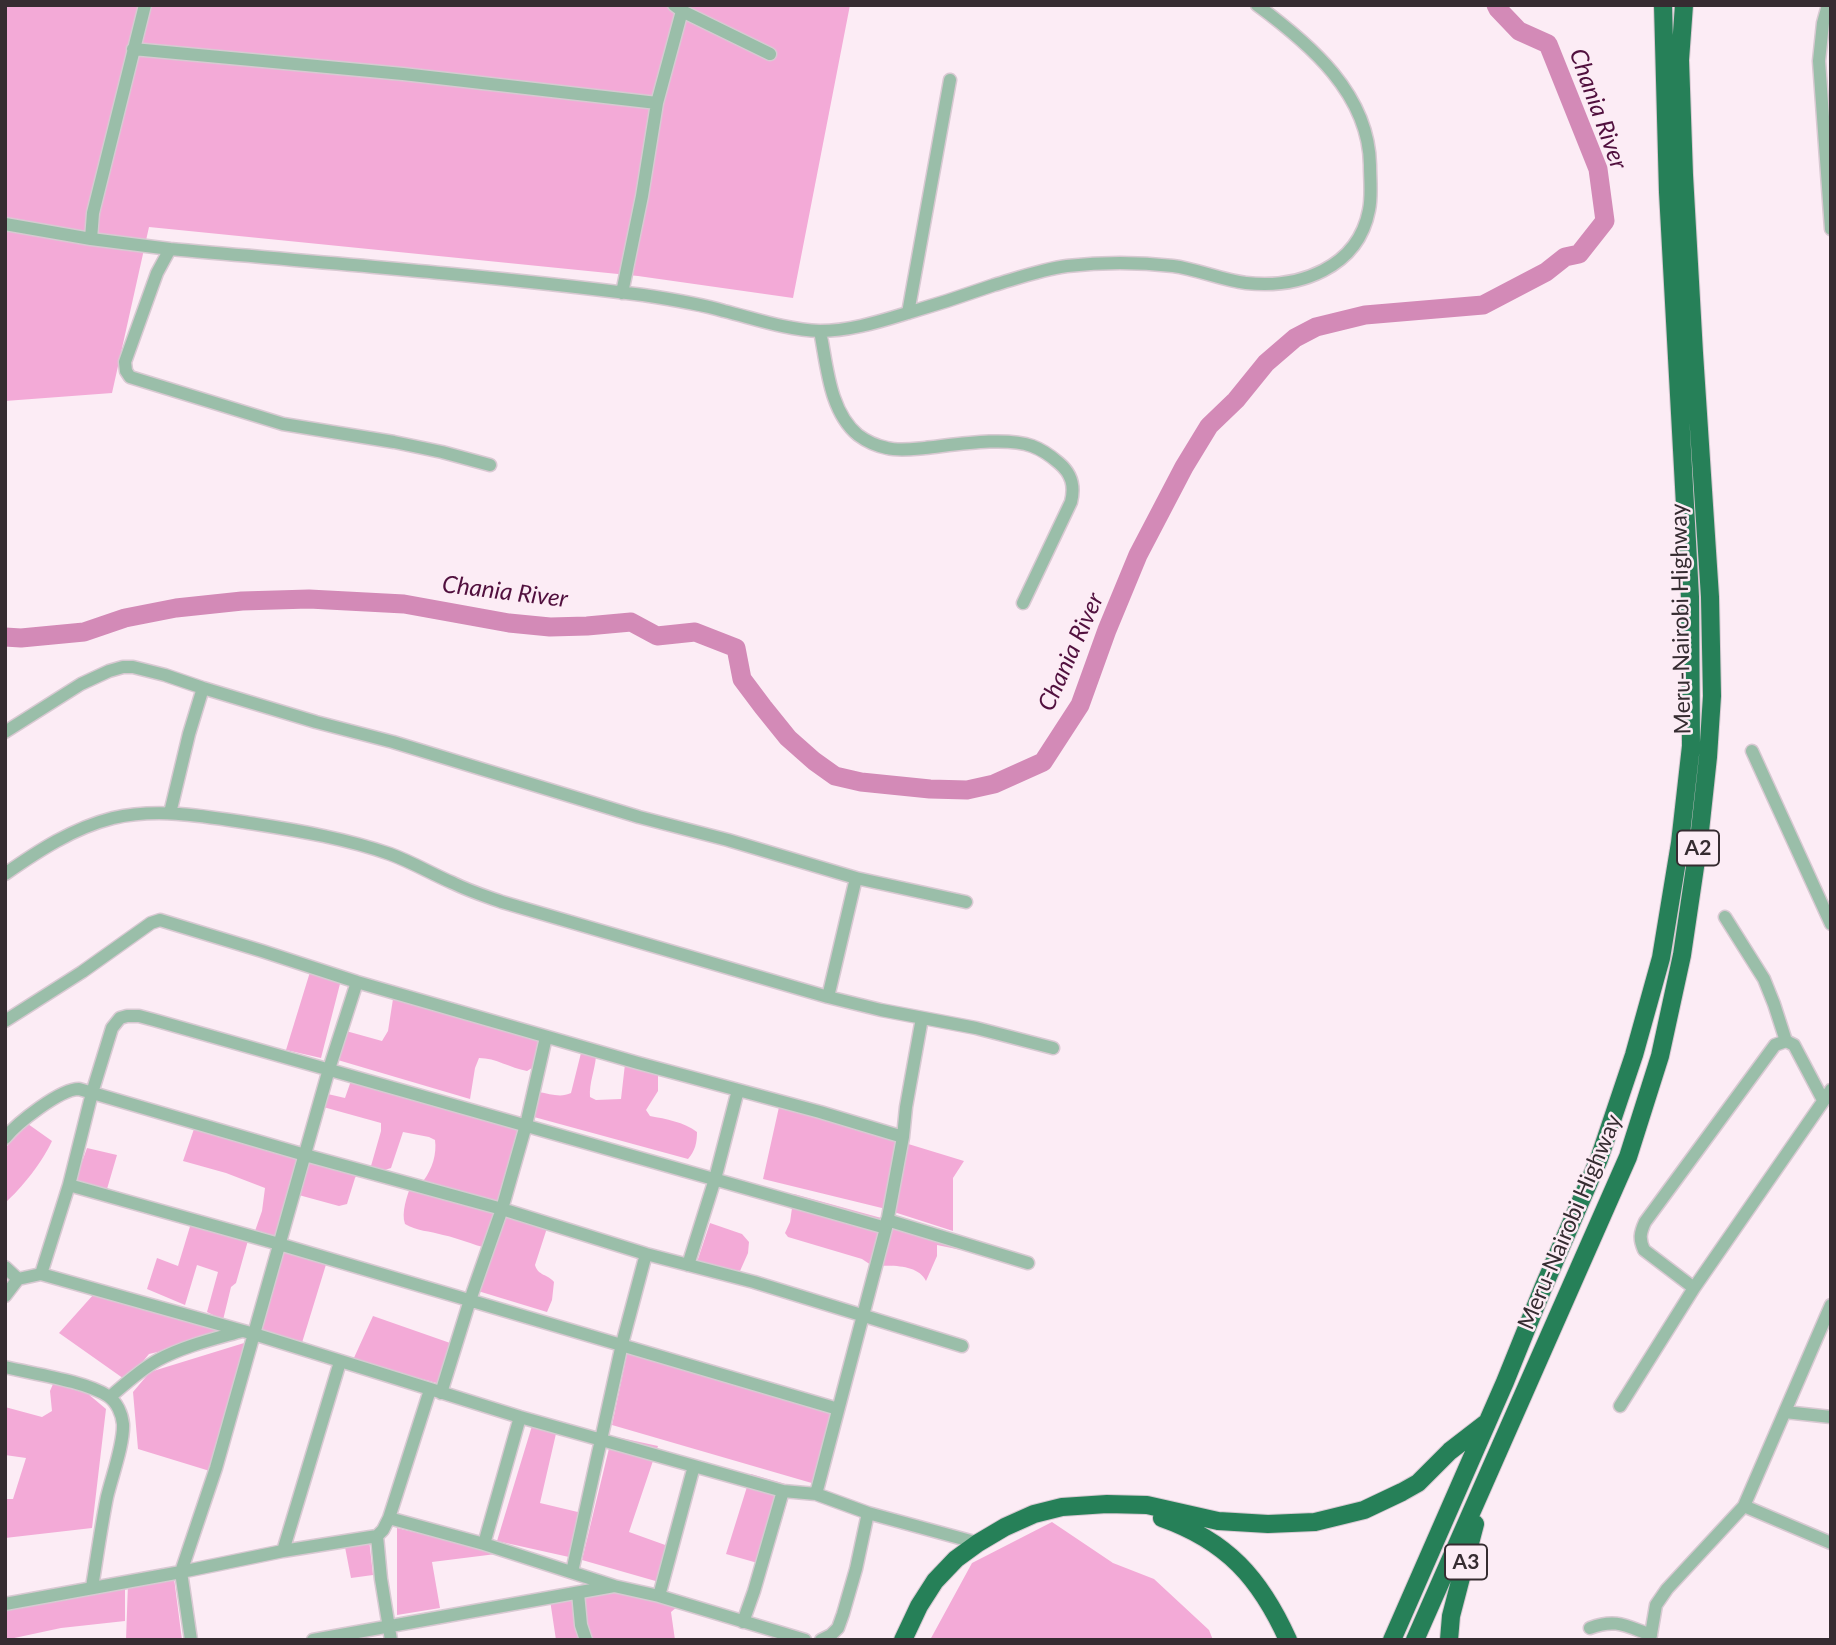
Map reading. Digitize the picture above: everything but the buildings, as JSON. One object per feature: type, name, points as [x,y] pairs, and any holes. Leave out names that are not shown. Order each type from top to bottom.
[{"type":"highway","name":"Meru-Nairobi Highway","points":[[1392,1640],[1599,1159],[1634,1055],[1661,958],[1680,843],[1691,746],[1690,597],[1668,192],[1663,5]]},
{"type":"highway","name":"Meru-Nairobi Highway","points":[[1415,1640],[1628,1157],[1660,1056],[1682,955],[1699,840],[1712,696],[1710,597],[1693,353],[1680,60],[1685,5]]},
{"type":"highway","points":[[903,1640],[919,1606],[935,1581],[956,1559],[1005,1527],[1034,1514],[1062,1507],[1147,1505],[1218,1521],[1268,1524],[1315,1522],[1364,1510],[1402,1492],[1419,1482],[1450,1451],[1488,1421]]},
{"type":"highway","name":"A3","points":[[1449,1640],[1451,1616],[1484,1483]]},
{"type":"highway","points":[[1107,1504],[1147,1512],[1178,1523],[1212,1541],[1238,1562],[1259,1588],[1289,1640]]},
{"type":"street","points":[[91,240],[93,213],[145,5]]},
{"type":"street","points":[[5,224],[91,240],[170,249],[551,284],[671,299],[783,326],[820,331],[854,327],[908,313],[1016,279],[1065,267],[1121,263],[1175,266],[1245,283],[1279,284],[1314,276],[1342,259],[1361,237],[1370,208],[1370,159],[1363,123],[1347,92],[1321,59],[1284,25],[1257,5]]},
{"type":"street","points":[[1828,5],[1819,61],[1831,229]]},
{"type":"street","points":[[622,293],[657,103],[678,8],[770,54]]},
{"type":"street","points":[[133,49],[403,74],[657,103]]},
{"type":"street","points":[[908,313],[950,80]]},
{"type":"street","points":[[170,249],[157,273],[125,362],[130,377],[283,424],[394,442],[490,465]]},
{"type":"street","points":[[820,331],[830,381],[839,409],[856,434],[869,442],[888,448],[908,449],[1013,442],[1047,453],[1065,468],[1073,485],[1071,502],[1023,603]]},
{"type":"street","points":[[5,732],[80,684],[123,667],[145,669],[639,817],[856,878],[966,902]]},
{"type":"street","points":[[170,813],[203,688]]},
{"type":"street","points":[[1752,751],[1831,924]]},
{"type":"street","points":[[5,874],[46,847],[113,818],[170,813],[296,830],[355,843],[392,855],[474,893],[502,902],[828,997],[976,1028],[1053,1048]]},
{"type":"street","points":[[828,997],[856,878]]},
{"type":"street","points":[[1620,1406],[1694,1288],[1827,1095],[1794,1045],[1786,1041],[1763,979],[1725,917]]},
{"type":"street","points":[[5,1021],[82,972],[151,923],[160,920],[357,982],[903,1137]]},
{"type":"street","points":[[191,1640],[181,1572],[216,1468],[248,1333],[279,1244],[357,982]]},
{"type":"street","points":[[41,1274],[69,1185],[92,1093],[112,1028],[120,1018],[133,1015],[715,1179],[1028,1263]]},
{"type":"street","points":[[816,1494],[887,1224],[922,1017]]},
{"type":"street","points":[[5,1604],[283,1551],[377,1536],[383,1530],[502,1209],[526,1125],[546,1037]]},
{"type":"street","points":[[1694,1288],[1644,1250],[1640,1241],[1641,1230],[1775,1045],[1786,1041]]},
{"type":"street","points":[[5,1138],[10,1123],[68,1091],[79,1089],[502,1209],[646,1254],[754,1282],[962,1346]]},
{"type":"street","points":[[688,1265],[715,1179],[738,1090]]},
{"type":"street","points":[[69,1185],[838,1409]]},
{"type":"street","points":[[572,1572],[622,1344],[646,1254]]},
{"type":"street","points":[[5,1267],[18,1279]]},
{"type":"street","points":[[5,1296],[18,1279],[41,1274],[248,1333],[520,1417],[783,1491],[816,1494],[868,1513],[978,1543]]},
{"type":"street","points":[[1590,1629],[1606,1623],[1615,1623],[1651,1638],[1656,1605],[1667,1589],[1744,1506],[1831,1305]]},
{"type":"street","points":[[110,1397],[138,1373],[160,1359],[182,1349],[248,1333]]},
{"type":"street","points":[[283,1551],[340,1362]]},
{"type":"street","points":[[5,1367],[93,1389],[110,1397],[117,1404],[122,1418],[123,1435],[107,1499],[92,1587]]},
{"type":"street","points":[[1785,1412],[1831,1417]]},
{"type":"street","points":[[484,1544],[520,1417]]},
{"type":"street","points":[[659,1596],[694,1466]]},
{"type":"street","points":[[743,1622],[783,1491]]},
{"type":"street","points":[[1744,1506],[1831,1544]]},
{"type":"street","points":[[821,1640],[838,1628],[856,1569],[868,1513]]},
{"type":"street","points":[[389,1518],[805,1640]]},
{"type":"street","points":[[377,1536],[391,1640]]},
{"type":"street","points":[[313,1640],[614,1586]]},
{"type":"street","points":[[578,1594],[581,1625],[586,1640]]},
{"type":"shaded area","points":[[5,5],[850,5],[793,298],[638,276],[149,227],[112,393],[5,401]]},
{"type":"shaded area","points":[[310,972],[341,980],[321,1058],[286,1050]]},
{"type":"shaded area","points":[[393,999],[538,1041],[532,1068],[527,1071],[479,1058],[470,1099],[331,1058],[346,1031],[382,1041],[388,1031]]},
{"type":"shaded area","points":[[581,1053],[596,1056],[590,1097],[596,1100],[621,1099],[625,1064],[658,1073],[658,1091],[646,1110],[650,1116],[681,1123],[697,1132],[695,1147],[688,1159],[534,1117],[539,1092],[559,1095],[571,1093]]},
{"type":"shaded area","points":[[353,1075],[525,1122],[502,1204],[424,1180],[432,1166],[435,1151],[435,1140],[429,1137],[403,1132],[391,1168],[380,1171],[371,1166],[381,1123],[316,1105],[319,1092],[345,1098]]},
{"type":"shaded area","points":[[779,1107],[897,1142],[886,1209],[763,1179]]},
{"type":"shaded area","points":[[28,1124],[52,1141],[32,1174],[5,1203],[5,1148]]},
{"type":"shaded area","points":[[195,1126],[301,1156],[280,1238],[255,1231],[262,1211],[265,1188],[183,1161]]},
{"type":"shaded area","points":[[905,1143],[964,1161],[953,1178],[953,1231],[894,1212]]},
{"type":"shaded area","points":[[87,1148],[117,1155],[107,1189],[75,1181]]},
{"type":"shaded area","points":[[305,1157],[358,1173],[347,1204],[339,1206],[295,1194]]},
{"type":"shaded area","points":[[411,1185],[500,1209],[488,1248],[418,1230],[405,1224],[404,1210]]},
{"type":"shaded area","points":[[794,1194],[885,1219],[874,1267],[862,1259],[788,1237],[785,1233],[790,1222]]},
{"type":"shaded area","points":[[505,1211],[548,1225],[535,1265],[538,1271],[554,1282],[552,1300],[547,1312],[478,1291]]},
{"type":"shaded area","points":[[192,1220],[249,1237],[236,1283],[231,1287],[223,1320],[207,1312],[218,1272],[197,1265],[185,1305],[147,1289],[157,1258],[178,1266]]},
{"type":"shaded area","points":[[891,1220],[971,1252],[937,1245],[937,1256],[926,1281],[913,1269],[880,1266]]},
{"type":"shaded area","points":[[710,1223],[742,1234],[749,1242],[748,1253],[740,1271],[697,1262]]},
{"type":"shaded area","points":[[283,1245],[328,1258],[301,1346],[258,1333]]},
{"type":"shaded area","points":[[102,1285],[238,1333],[149,1354],[127,1381],[59,1333]]},
{"type":"shaded area","points":[[373,1316],[453,1344],[440,1384],[353,1360]]},
{"type":"shaded area","points":[[244,1343],[213,1472],[138,1449],[133,1392],[150,1372]]},
{"type":"shaded area","points":[[629,1344],[840,1411],[822,1486],[612,1425]]},
{"type":"shaded area","points":[[53,1384],[87,1393],[106,1409],[92,1528],[5,1538],[5,1499],[13,1499],[26,1458],[5,1455],[5,1407],[42,1417],[52,1411],[50,1391]]},
{"type":"shaded area","points":[[535,1416],[558,1425],[540,1503],[582,1513],[569,1557],[497,1541]]},
{"type":"shaded area","points":[[612,1436],[658,1446],[629,1532],[668,1546],[659,1582],[582,1560]]},
{"type":"shaded area","points":[[751,1474],[792,1486],[768,1566],[726,1554]]},
{"type":"shaded area","points":[[1052,1522],[1113,1563],[1154,1579],[1209,1630],[1213,1640],[930,1640],[972,1563]]},
{"type":"shaded area","points":[[397,1528],[504,1553],[432,1562],[440,1608],[397,1615]]},
{"type":"shaded area","points":[[369,1539],[373,1575],[351,1578],[344,1542]]},
{"type":"shaded area","points":[[174,1578],[182,1640],[126,1640],[128,1583]]},
{"type":"shaded area","points":[[125,1584],[125,1621],[61,1628],[5,1640],[5,1607]]},
{"type":"shaded area","points":[[630,1586],[713,1606],[695,1609],[677,1607],[671,1612],[675,1640],[556,1640],[550,1600]]},
{"type":"waterway","name":"Chania River","points":[[5,637],[84,632],[125,618],[176,608],[242,601],[309,599],[404,604],[509,623],[550,627],[631,622],[657,636],[695,632],[736,648],[742,679],[763,707],[788,738],[835,776],[861,782],[930,789],[967,790],[994,784],[1043,762],[1080,705],[1138,555],[1184,467],[1209,426],[1236,400],[1266,363],[1295,338],[1316,327],[1365,315],[1483,305],[1546,272],[1565,257],[1579,254],[1605,221],[1598,169],[1548,44],[1519,31],[1496,5]]}]
